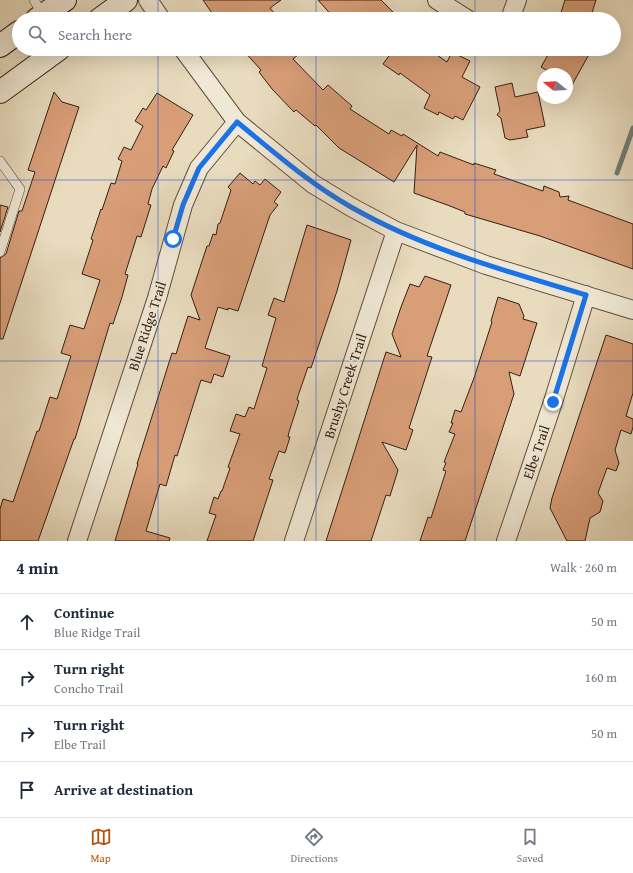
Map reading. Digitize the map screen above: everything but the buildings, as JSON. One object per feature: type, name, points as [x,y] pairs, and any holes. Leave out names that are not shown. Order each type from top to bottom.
[{"type":"main road","points":[[38,11],[65,0]]},
{"type":"main road","points":[[110,12],[126,0]]},
{"type":"main road","points":[[0,46],[12,37]]},
{"type":"main road","points":[[0,92],[49,56]]},
{"type":"street","points":[[148,0],[156,12]]},
{"type":"street","points":[[437,0],[456,12]]},
{"type":"street","points":[[513,12],[517,0]]},
{"type":"street","points":[[188,56],[237,122],[313,184],[351,207],[396,231],[486,265],[633,310]]},
{"type":"street","name":"Blue Ridge Trail","points":[[77,541],[157,298],[183,205],[199,168],[237,122]]},
{"type":"street","name":"Brushy Creek Trail","points":[[294,541],[396,231]]},
{"type":"street","name":"Elbe Trail","points":[[506,541],[553,402],[586,295]]},
{"type":"lane","points":[[0,161],[20,189],[0,252]]},
{"type":"waterway","points":[[617,173],[633,128]]},
{"type":"route","points":[[173,239],[183,205],[199,168],[237,122],[313,184],[351,207],[396,231],[486,265],[586,295],[553,402]]}]
